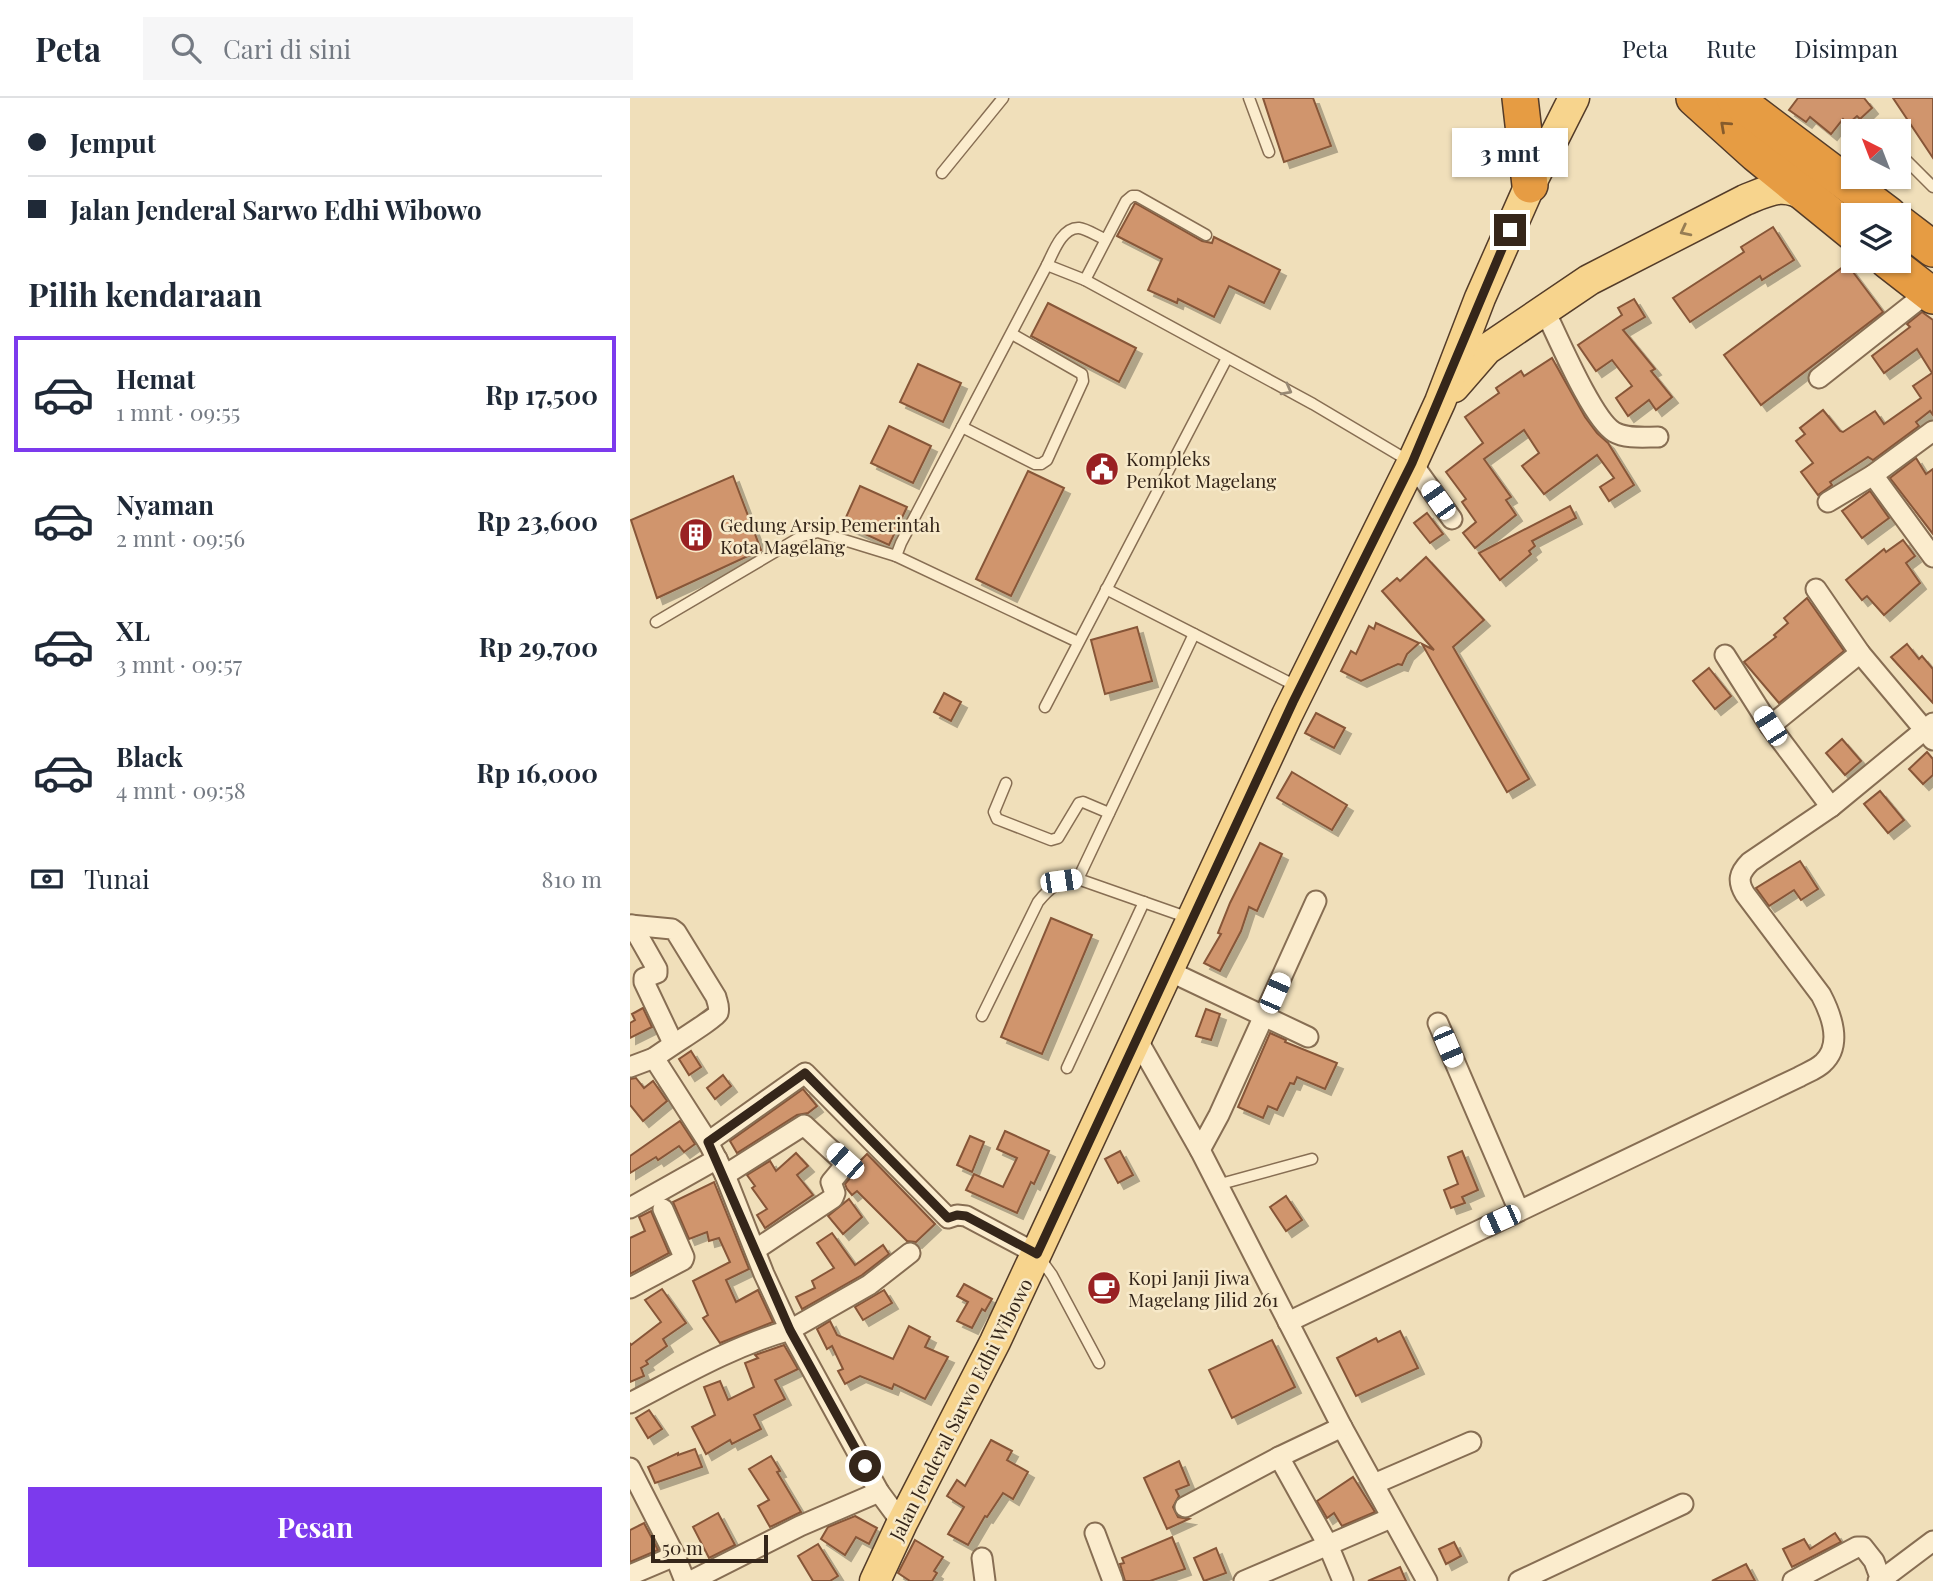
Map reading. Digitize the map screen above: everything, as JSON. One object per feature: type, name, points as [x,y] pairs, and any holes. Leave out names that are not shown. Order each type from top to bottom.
[{"type":"highway","points":[[1520,98],[1530,185]]},
{"type":"highway","points":[[1694,98],[1775,170],[1837,183]]},
{"type":"highway","points":[[1747,108],[1837,183],[1870,203]]},
{"type":"highway","points":[[1837,183],[1843,203]]},
{"type":"highway","points":[[1911,232],[1933,249]]},
{"type":"highway","points":[[1903,273],[1930,294]]},
{"type":"main road","name":"Jalan Jenderal Sarwo Edhi Wibowo","points":[[875,1581],[995,1342],[1300,688],[1412,463],[1530,185],[1574,98]]},
{"type":"main road","points":[[1747,108],[1779,148],[1780,155],[1775,170]]},
{"type":"main road","name":"Jalan Jenderal Sarwo Edhi Wibowo","points":[[1745,200],[1764,185],[1775,170]]},
{"type":"main road","name":"Jalan Jenderal Sarwo Edhi Wibowo","points":[[1440,402],[1487,349],[1589,279],[1745,200],[1771,190],[1837,183]]},
{"type":"main road","points":[[1480,298],[1495,318],[1506,322],[1534,315]]},
{"type":"street","points":[[1819,378],[1930,294]]},
{"type":"street","points":[[1534,315],[1614,432],[1658,437]]},
{"type":"street","points":[[1828,502],[1929,441]]},
{"type":"street","points":[[1412,463],[1452,519]]},
{"type":"street","points":[[1873,475],[1933,557]]},
{"type":"street","points":[[1288,1322],[1799,1077],[1825,1062],[1832,1048],[1833,1037],[1829,1012],[1821,995],[1745,894],[1739,878],[1750,862],[1831,807],[1930,731],[1860,653],[1816,589]]},
{"type":"street","points":[[1770,726],[1860,653]]},
{"type":"street","points":[[1725,655],[1770,726],[1831,807]]},
{"type":"street","points":[[1200,1150],[1316,901]]},
{"type":"street","points":[[631,925],[658,971],[644,978],[644,982],[673,1043]]},
{"type":"street","points":[[630,1067],[654,1058],[716,1016],[719,1006],[676,932],[631,925]]},
{"type":"street","points":[[1169,971],[1308,1037]]},
{"type":"street","points":[[1438,1023],[1519,1211]]},
{"type":"street","points":[[1137,1039],[1200,1150],[1342,1427],[1427,1581]]},
{"type":"street","points":[[654,1058],[717,1159],[790,1330],[879,1493],[902,1523]]},
{"type":"street","points":[[717,1159],[805,1073],[948,1218],[966,1216],[1037,1254]]},
{"type":"street","points":[[630,1208],[717,1159],[804,1125],[846,1164],[831,1182],[834,1198],[755,1250]]},
{"type":"street","points":[[630,1288],[683,1260],[663,1209]]},
{"type":"street","points":[[630,1403],[700,1366],[769,1336],[790,1330],[869,1285],[910,1253]]},
{"type":"street","points":[[1185,1507],[1342,1427]]},
{"type":"street","points":[[1374,1485],[1471,1442]]},
{"type":"street","points":[[1279,1457],[1328,1545],[1343,1581]]},
{"type":"street","points":[[630,1468],[685,1581]]},
{"type":"street","points":[[691,1581],[800,1526],[879,1493]]},
{"type":"street","points":[[1519,1581],[1683,1504]]},
{"type":"street","points":[[1244,1581],[1391,1518]]},
{"type":"street","points":[[1096,1533],[1113,1581]]},
{"type":"street","points":[[1793,1581],[1857,1547],[1863,1547],[1878,1568],[1880,1580],[1933,1541]]},
{"type":"street","points":[[630,1575],[675,1556]]},
{"type":"street","points":[[982,1558],[985,1581]]},
{"type":"lane","points":[[943,173],[1003,98]]},
{"type":"lane","points":[[1249,98],[1269,152]]},
{"type":"lane","points":[[1911,165],[1933,187]]},
{"type":"lane","points":[[1086,280],[1126,201],[1134,195],[1206,235]]},
{"type":"lane","points":[[896,556],[1061,239],[1071,230],[1080,228],[1105,239]]},
{"type":"lane","points":[[1046,265],[1086,280],[1313,404],[1412,463]]},
{"type":"lane","points":[[962,427],[1035,464],[1047,460],[1083,381],[1083,374],[1012,334]]},
{"type":"lane","points":[[1045,708],[1227,358]]},
{"type":"lane","points":[[656,622],[802,536],[818,531],[896,556],[1078,642]]},
{"type":"lane","points":[[1106,589],[1300,688]]},
{"type":"lane","points":[[1078,879],[1194,634]]},
{"type":"lane","points":[[1006,783],[995,816],[1002,822],[1051,840],[1058,838],[1079,803],[1083,802],[1109,813]]},
{"type":"lane","points":[[982,1017],[1038,902],[1061,881],[1078,879],[1193,919]]},
{"type":"lane","points":[[1067,1068],[1144,902]]},
{"type":"lane","points":[[1217,1185],[1312,1159]]},
{"type":"lane","points":[[1037,1254],[1052,1276],[1099,1363]]},
{"type":"building","points":[[1263,98],[1313,98],[1331,146],[1284,162]]},
{"type":"building","points":[[1798,98],[1864,98],[1872,108],[1860,119],[1857,116],[1854,119],[1841,119],[1831,134],[1810,117],[1806,122],[1789,110]]},
{"type":"building","points":[[1893,98],[1933,98],[1933,158],[1911,125],[1911,119],[1907,119]]},
{"type":"building","points":[[1135,203],[1202,241],[1212,243],[1214,237],[1280,270],[1264,303],[1229,286],[1214,317],[1178,299],[1177,303],[1148,290],[1162,259],[1117,236]]},
{"type":"building","points":[[1773,227],[1794,260],[1762,280],[1760,276],[1690,322],[1673,298],[1744,252],[1741,247]]},
{"type":"building","points":[[1841,268],[1841,273],[1854,273],[1883,312],[1761,405],[1724,355]]},
{"type":"building","points":[[1634,299],[1645,317],[1623,330],[1655,369],[1651,371],[1672,397],[1656,410],[1649,400],[1628,416],[1616,398],[1632,386],[1612,360],[1596,371],[1578,345],[1622,315],[1618,308]]},
{"type":"building","points":[[1048,303],[1136,348],[1119,382],[1031,336]]},
{"type":"building","points":[[1922,312],[1933,320],[1933,415],[1930,411],[1916,422],[1919,426],[1873,460],[1868,457],[1830,482],[1832,485],[1818,495],[1801,472],[1813,463],[1796,441],[1805,434],[1800,428],[1823,410],[1843,432],[1875,411],[1884,424],[1921,398],[1913,386],[1932,373],[1917,349],[1884,373],[1872,356],[1910,327],[1907,324]]},
{"type":"building","points":[[1552,358],[1585,417],[1608,443],[1634,485],[1609,501],[1600,487],[1614,478],[1597,455],[1544,494],[1522,466],[1539,453],[1524,430],[1484,459],[1511,497],[1506,500],[1516,515],[1475,548],[1463,533],[1476,522],[1462,502],[1466,499],[1446,472],[1483,443],[1465,417],[1499,393],[1496,388],[1521,371],[1524,376]]},
{"type":"building","points":[[918,364],[961,383],[943,422],[900,402]]},
{"type":"building","points":[[889,426],[931,446],[913,483],[871,463]]},
{"type":"building","points":[[1916,458],[1926,474],[1933,469],[1933,534],[1890,478]]},
{"type":"building","points":[[1028,471],[1064,488],[1011,596],[976,579]]},
{"type":"building","name":"Gedung Arsip Pemerintah Kota Magelang","points":[[733,476],[761,550],[657,598],[631,520]]},
{"type":"building","points":[[860,486],[907,507],[889,545],[843,524]]},
{"type":"building","points":[[1870,491],[1889,518],[1862,538],[1842,511]]},
{"type":"building","points":[[1570,506],[1576,518],[1532,541],[1535,546],[1529,551],[1531,554],[1500,580],[1479,553]]},
{"type":"building","points":[[1427,513],[1443,534],[1430,543],[1414,523]]},
{"type":"building","points":[[1903,540],[1915,556],[1906,563],[1920,583],[1884,615],[1867,596],[1862,600],[1846,580],[1884,549],[1886,552]]},
{"type":"building","points":[[1426,557],[1484,620],[1453,647],[1529,779],[1507,792],[1422,644],[1434,650],[1382,591],[1397,578],[1400,581]]},
{"type":"building","points":[[1807,598],[1844,651],[1779,703],[1744,662],[1776,637],[1774,635],[1788,623],[1784,618]]},
{"type":"building","points":[[1376,623],[1419,643],[1407,654],[1402,665],[1398,664],[1361,681],[1341,671],[1351,651],[1356,654],[1369,626],[1374,629]]},
{"type":"building","points":[[1137,627],[1152,681],[1105,694],[1091,640]]},
{"type":"building","points":[[1907,644],[1919,659],[1922,656],[1933,669],[1933,703],[1891,657]]},
{"type":"building","points":[[1709,668],[1731,696],[1715,709],[1693,681]]},
{"type":"building","points":[[944,693],[961,702],[951,721],[934,712]]},
{"type":"building","points":[[1316,713],[1345,728],[1334,748],[1305,733]]},
{"type":"building","points":[[1842,739],[1861,761],[1845,775],[1826,753]]},
{"type":"building","points":[[1927,752],[1933,759],[1933,775],[1923,784],[1909,769]]},
{"type":"building","points":[[1292,772],[1347,805],[1332,830],[1277,798]]},
{"type":"building","points":[[1880,791],[1904,820],[1888,833],[1864,804]]},
{"type":"building","points":[[1260,843],[1282,854],[1257,911],[1249,907],[1241,931],[1220,971],[1204,963],[1221,934],[1218,933],[1230,903]]},
{"type":"building","points":[[1800,861],[1818,889],[1801,900],[1794,890],[1769,906],[1756,888]]},
{"type":"building","points":[[1051,918],[1092,935],[1042,1054],[1001,1037]]},
{"type":"building","points":[[643,1008],[652,1027],[630,1038],[630,1023],[635,1020],[632,1014]]},
{"type":"building","points":[[1206,1009],[1220,1014],[1211,1040],[1196,1036]]},
{"type":"building","points":[[1270,1033],[1337,1063],[1325,1089],[1297,1077],[1294,1084],[1290,1083],[1277,1110],[1268,1106],[1263,1118],[1238,1107]]},
{"type":"building","points":[[691,1051],[701,1067],[689,1075],[679,1059]]},
{"type":"building","points":[[723,1075],[731,1086],[715,1099],[707,1088]]},
{"type":"building","points":[[636,1078],[644,1088],[653,1081],[667,1101],[643,1121],[630,1105],[630,1079]]},
{"type":"building","points":[[803,1089],[817,1106],[808,1113],[797,1115],[737,1153],[730,1141]]},
{"type":"building","points":[[680,1121],[695,1144],[684,1152],[679,1146],[658,1160],[656,1157],[630,1173],[630,1156]]},
{"type":"building","points":[[1005,1131],[1049,1151],[1017,1213],[966,1190],[974,1174],[1003,1187],[1017,1158],[997,1149]]},
{"type":"building","points":[[970,1136],[984,1142],[972,1172],[957,1165]]},
{"type":"building","points":[[1120,1151],[1133,1175],[1118,1183],[1105,1159]]},
{"type":"building","points":[[1462,1151],[1478,1190],[1462,1197],[1465,1203],[1451,1208],[1444,1190],[1458,1184],[1448,1157]]},
{"type":"building","points":[[796,1153],[808,1166],[797,1175],[813,1195],[765,1228],[757,1215],[767,1209],[752,1188],[755,1186],[747,1175],[770,1161],[776,1171]]},
{"type":"building","points":[[867,1154],[935,1224],[916,1242],[907,1241],[857,1191],[852,1195],[847,1189],[845,1184]]},
{"type":"building","points":[[714,1182],[749,1269],[726,1280],[736,1302],[758,1290],[773,1322],[720,1343],[703,1318],[708,1315],[693,1281],[730,1262],[719,1238],[709,1241],[707,1232],[689,1239],[673,1202]]},
{"type":"building","points":[[1286,1196],[1302,1220],[1286,1231],[1270,1207]]},
{"type":"building","points":[[849,1199],[862,1217],[843,1234],[828,1216]]},
{"type":"building","points":[[651,1211],[669,1253],[630,1274],[630,1238],[645,1231],[639,1217]]},
{"type":"building","points":[[832,1233],[855,1265],[883,1245],[889,1254],[862,1275],[802,1309],[796,1297],[815,1288],[812,1281],[834,1268],[817,1243]]},
{"type":"building","points":[[964,1284],[992,1299],[985,1311],[982,1309],[972,1328],[957,1321],[968,1302],[957,1296]]},
{"type":"building","points":[[662,1289],[686,1323],[663,1339],[667,1346],[646,1361],[648,1364],[641,1368],[644,1376],[630,1382],[630,1343],[631,1345],[661,1322],[645,1300]]},
{"type":"building","points":[[884,1290],[892,1303],[863,1320],[855,1307]]},
{"type":"building","points":[[830,1321],[837,1335],[893,1359],[909,1326],[930,1337],[925,1347],[948,1357],[925,1399],[894,1384],[892,1389],[860,1376],[845,1384],[838,1371],[843,1369],[832,1346],[827,1349],[817,1329]]},
{"type":"building","points":[[1400,1331],[1418,1368],[1356,1396],[1337,1358],[1376,1338],[1378,1342]]},
{"type":"building","points":[[1272,1340],[1295,1387],[1232,1418],[1209,1370]]},
{"type":"building","points":[[784,1345],[798,1369],[775,1380],[785,1399],[754,1415],[761,1429],[732,1444],[730,1440],[706,1454],[692,1427],[715,1415],[704,1387],[720,1381],[728,1400],[754,1387],[745,1363],[758,1358],[755,1355]]},
{"type":"building","points":[[649,1410],[662,1429],[648,1438],[636,1418]]},
{"type":"building","points":[[991,1440],[1012,1451],[1007,1460],[1028,1472],[1013,1499],[1003,1493],[968,1545],[948,1534],[964,1507],[947,1496],[957,1480],[965,1486]]},
{"type":"building","points":[[695,1449],[702,1467],[655,1483],[648,1467],[678,1453]]},
{"type":"building","points":[[771,1456],[780,1471],[777,1472],[801,1512],[770,1527],[758,1506],[769,1500],[749,1469]]},
{"type":"building","points":[[1179,1461],[1189,1485],[1176,1490],[1179,1496],[1173,1507],[1178,1517],[1189,1519],[1167,1529],[1144,1478]]},
{"type":"building","points":[[1353,1477],[1375,1512],[1342,1526],[1334,1513],[1327,1518],[1317,1501]]},
{"type":"building","points":[[718,1513],[735,1545],[709,1558],[693,1527]]},
{"type":"building","points":[[855,1516],[877,1528],[869,1544],[856,1537],[845,1555],[821,1539],[828,1527]]},
{"type":"building","points":[[644,1523],[658,1550],[630,1562],[630,1530]]},
{"type":"building","points":[[1835,1533],[1841,1542],[1792,1567],[1783,1549],[1804,1539],[1810,1549]]},
{"type":"building","points":[[1172,1537],[1185,1569],[1150,1581],[1125,1581],[1120,1564],[1124,1563],[1122,1558]]},
{"type":"building","points":[[915,1540],[943,1557],[934,1571],[937,1573],[932,1581],[910,1581],[898,1573]]},
{"type":"building","points":[[1454,1542],[1461,1556],[1446,1564],[1439,1549]]},
{"type":"building","points":[[818,1544],[838,1576],[830,1581],[813,1581],[798,1556]]},
{"type":"building","points":[[1216,1548],[1226,1573],[1204,1581],[1194,1558]]},
{"type":"building","points":[[1746,1564],[1755,1581],[1712,1581]]},
{"type":"building","points":[[1400,1567],[1406,1581],[1368,1581]]},
{"type":"place","name":"Kompleks Pemkot Magelang","points":[[1102,469]]},
{"type":"place","name":"Gedung Arsip Pemerintah Kota Magelang","points":[[696,535]]},
{"type":"place","name":"Kopi Janji Jiwa Magelang Jilid 261","points":[[1104,1288]]},
{"type":"route","points":[[865,1466],[790,1330],[764,1274],[725,1175],[708,1142],[805,1073],[948,1218],[962,1214],[1037,1254],[1293,702],[1412,463],[1440,402],[1480,298],[1510,230]]}]
